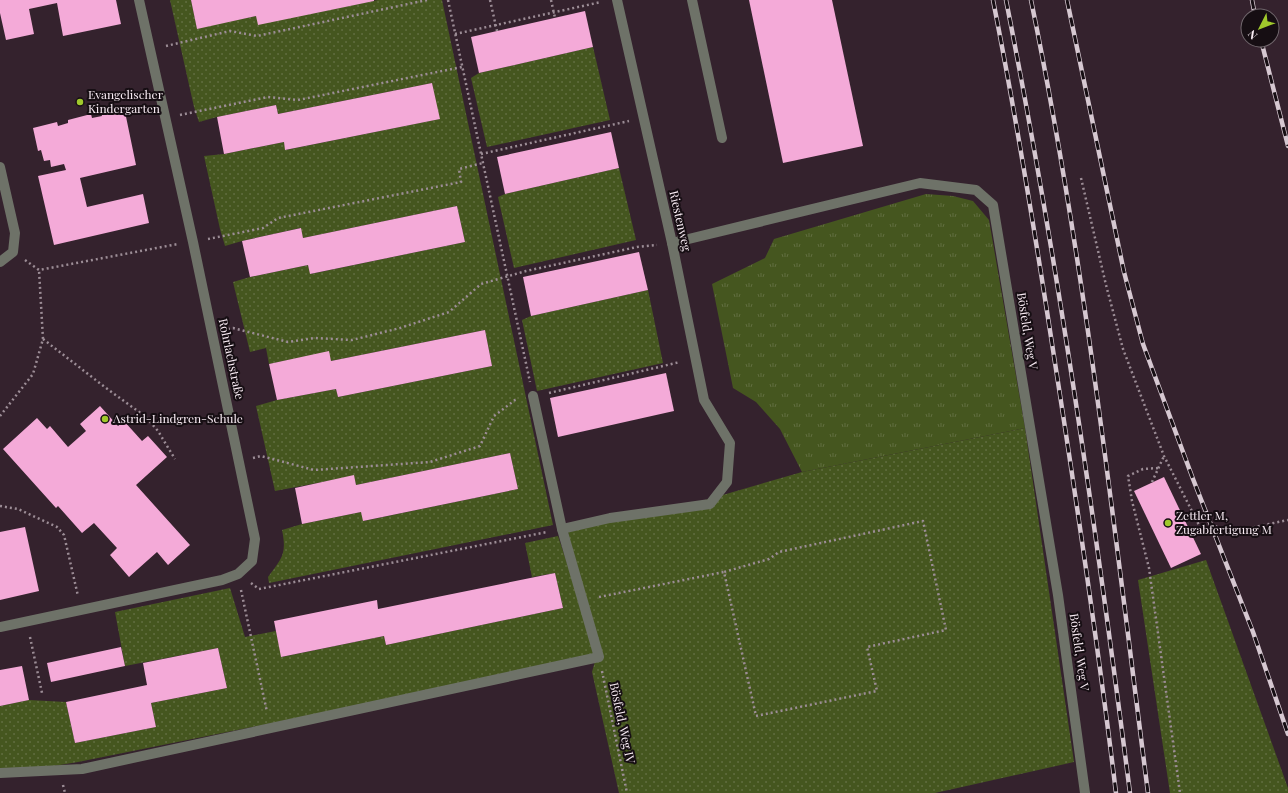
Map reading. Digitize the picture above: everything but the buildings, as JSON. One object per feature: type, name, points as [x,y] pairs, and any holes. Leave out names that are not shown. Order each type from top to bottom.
[{"type":"street","name":"Rohrlachstraße","points":[[0,627],[222,580],[238,574],[252,560],[255,539],[193,242],[139,0]]},
{"type":"street","name":"Riestenweg","points":[[562,529],[610,518],[710,504],[727,482],[730,443],[704,400],[672,243],[617,0]]},
{"type":"street","points":[[692,0],[722,138]]},
{"type":"street","points":[[0,167],[15,233],[13,252],[0,262]]},
{"type":"street","name":"Bösfeld, Weg V","points":[[672,243],[920,183],[976,190],[993,205],[1058,595],[1085,793]]},
{"type":"street","points":[[0,773],[82,769],[599,657],[562,529],[534,396]]},
{"type":"path","points":[[150,50],[230,31],[257,36],[427,0]]},
{"type":"path","points":[[448,0],[534,396]]},
{"type":"path","points":[[490,0],[497,31]]},
{"type":"path","points":[[551,0],[556,18]]},
{"type":"path","points":[[455,34],[605,2]]},
{"type":"path","points":[[165,118],[268,97],[298,100],[462,67]]},
{"type":"path","points":[[481,154],[643,118]]},
{"type":"path","points":[[13,252],[39,270],[193,242],[263,228],[278,218],[461,182],[459,169],[483,163]]},
{"type":"path","points":[[1081,178],[1106,285],[1123,349],[1164,456],[1202,531],[1214,525],[1226,533],[1288,520]]},
{"type":"path","points":[[211,331],[233,328],[288,342],[315,338],[352,340],[400,328],[449,312],[481,284],[526,271],[637,247],[672,243]]},
{"type":"path","points":[[0,416],[33,374],[43,339],[39,270]]},
{"type":"path","points":[[43,339],[146,417],[158,431],[176,459]]},
{"type":"path","points":[[239,461],[261,456],[314,470],[430,462],[480,446],[494,416],[515,400],[696,359]]},
{"type":"path","points":[[1152,482],[1164,456]]},
{"type":"path","points":[[1158,468],[1143,469],[1128,476],[1132,501],[1148,562],[1180,793]]},
{"type":"path","points":[[0,506],[18,509],[32,515],[57,527],[64,535],[82,610]]},
{"type":"path","points":[[582,600],[724,572],[769,559],[779,552],[923,521],[946,630],[867,647],[877,691],[756,716],[724,572]]},
{"type":"path","points":[[238,574],[259,589],[562,529]]},
{"type":"path","points":[[238,574],[244,610],[270,728]]},
{"type":"path","points":[[33,650],[42,693]]},
{"type":"path","name":"Bösfeld, Weg IV","points":[[599,657],[627,793]]},
{"type":"green space","points":[[170,0],[191,0],[197,28],[256,16],[314,13],[378,0],[442,0],[553,525],[269,583],[268,577],[282,555],[284,545],[282,530],[302,524],[361,512],[364,521],[518,489],[510,453],[356,485],[354,476],[275,491],[256,406],[277,400],[336,389],[338,397],[492,366],[485,330],[331,361],[328,352],[269,364],[266,348],[250,352],[233,282],[308,265],[311,274],[465,242],[457,206],[303,238],[300,228],[225,246],[204,156],[224,154],[284,142],[286,150],[439,119],[432,83],[278,114],[276,105],[199,122],[194,107]]},
{"type":"green space","points":[[593,47],[610,120],[487,147],[471,78],[479,73]]},
{"type":"green space","points":[[619,168],[636,240],[514,268],[498,197],[505,194]]},
{"type":"green space","points":[[926,194],[953,196],[973,201],[989,220],[1025,428],[802,472],[780,429],[756,402],[733,388],[712,284],[765,258],[774,239]]},
{"type":"green space","points":[[648,290],[663,363],[537,391],[522,320],[531,316]]},
{"type":"green space","points":[[1025,428],[1074,762],[935,793],[619,793],[592,672],[596,658],[78,762],[0,775],[0,706],[29,700],[66,702],[75,743],[156,727],[151,703],[227,688],[218,648],[125,666],[115,612],[230,588],[245,637],[276,631],[282,657],[384,636],[386,645],[563,608],[555,573],[532,577],[525,543],[558,536],[588,626],[568,532],[709,499],[802,472]]},
{"type":"green space","points":[[1206,560],[1288,788],[1288,793],[1170,793],[1138,580]]},
{"type":"railway","points":[[993,0],[1025,175],[1062,405],[1116,793]]},
{"type":"railway","points":[[1006,0],[1043,197],[1075,395],[1104,594],[1130,793]]},
{"type":"railway","points":[[1031,0],[1050,98],[1083,296],[1148,793]]},
{"type":"railway","points":[[1067,0],[1124,272],[1143,344],[1193,479],[1253,632],[1288,734]]},
{"type":"railway","points":[[1252,0],[1254,8]]},
{"type":"railway","points":[[1263,48],[1288,146]]},
{"type":"place","name":"Evangelischer Kindergarten","points":[[80,102]]},
{"type":"place","name":"Astrid-Lindgren-Schule","points":[[105,419]]},
{"type":"place","name":"Zettler M, Zugabfertigung M","points":[[1168,523]]}]
